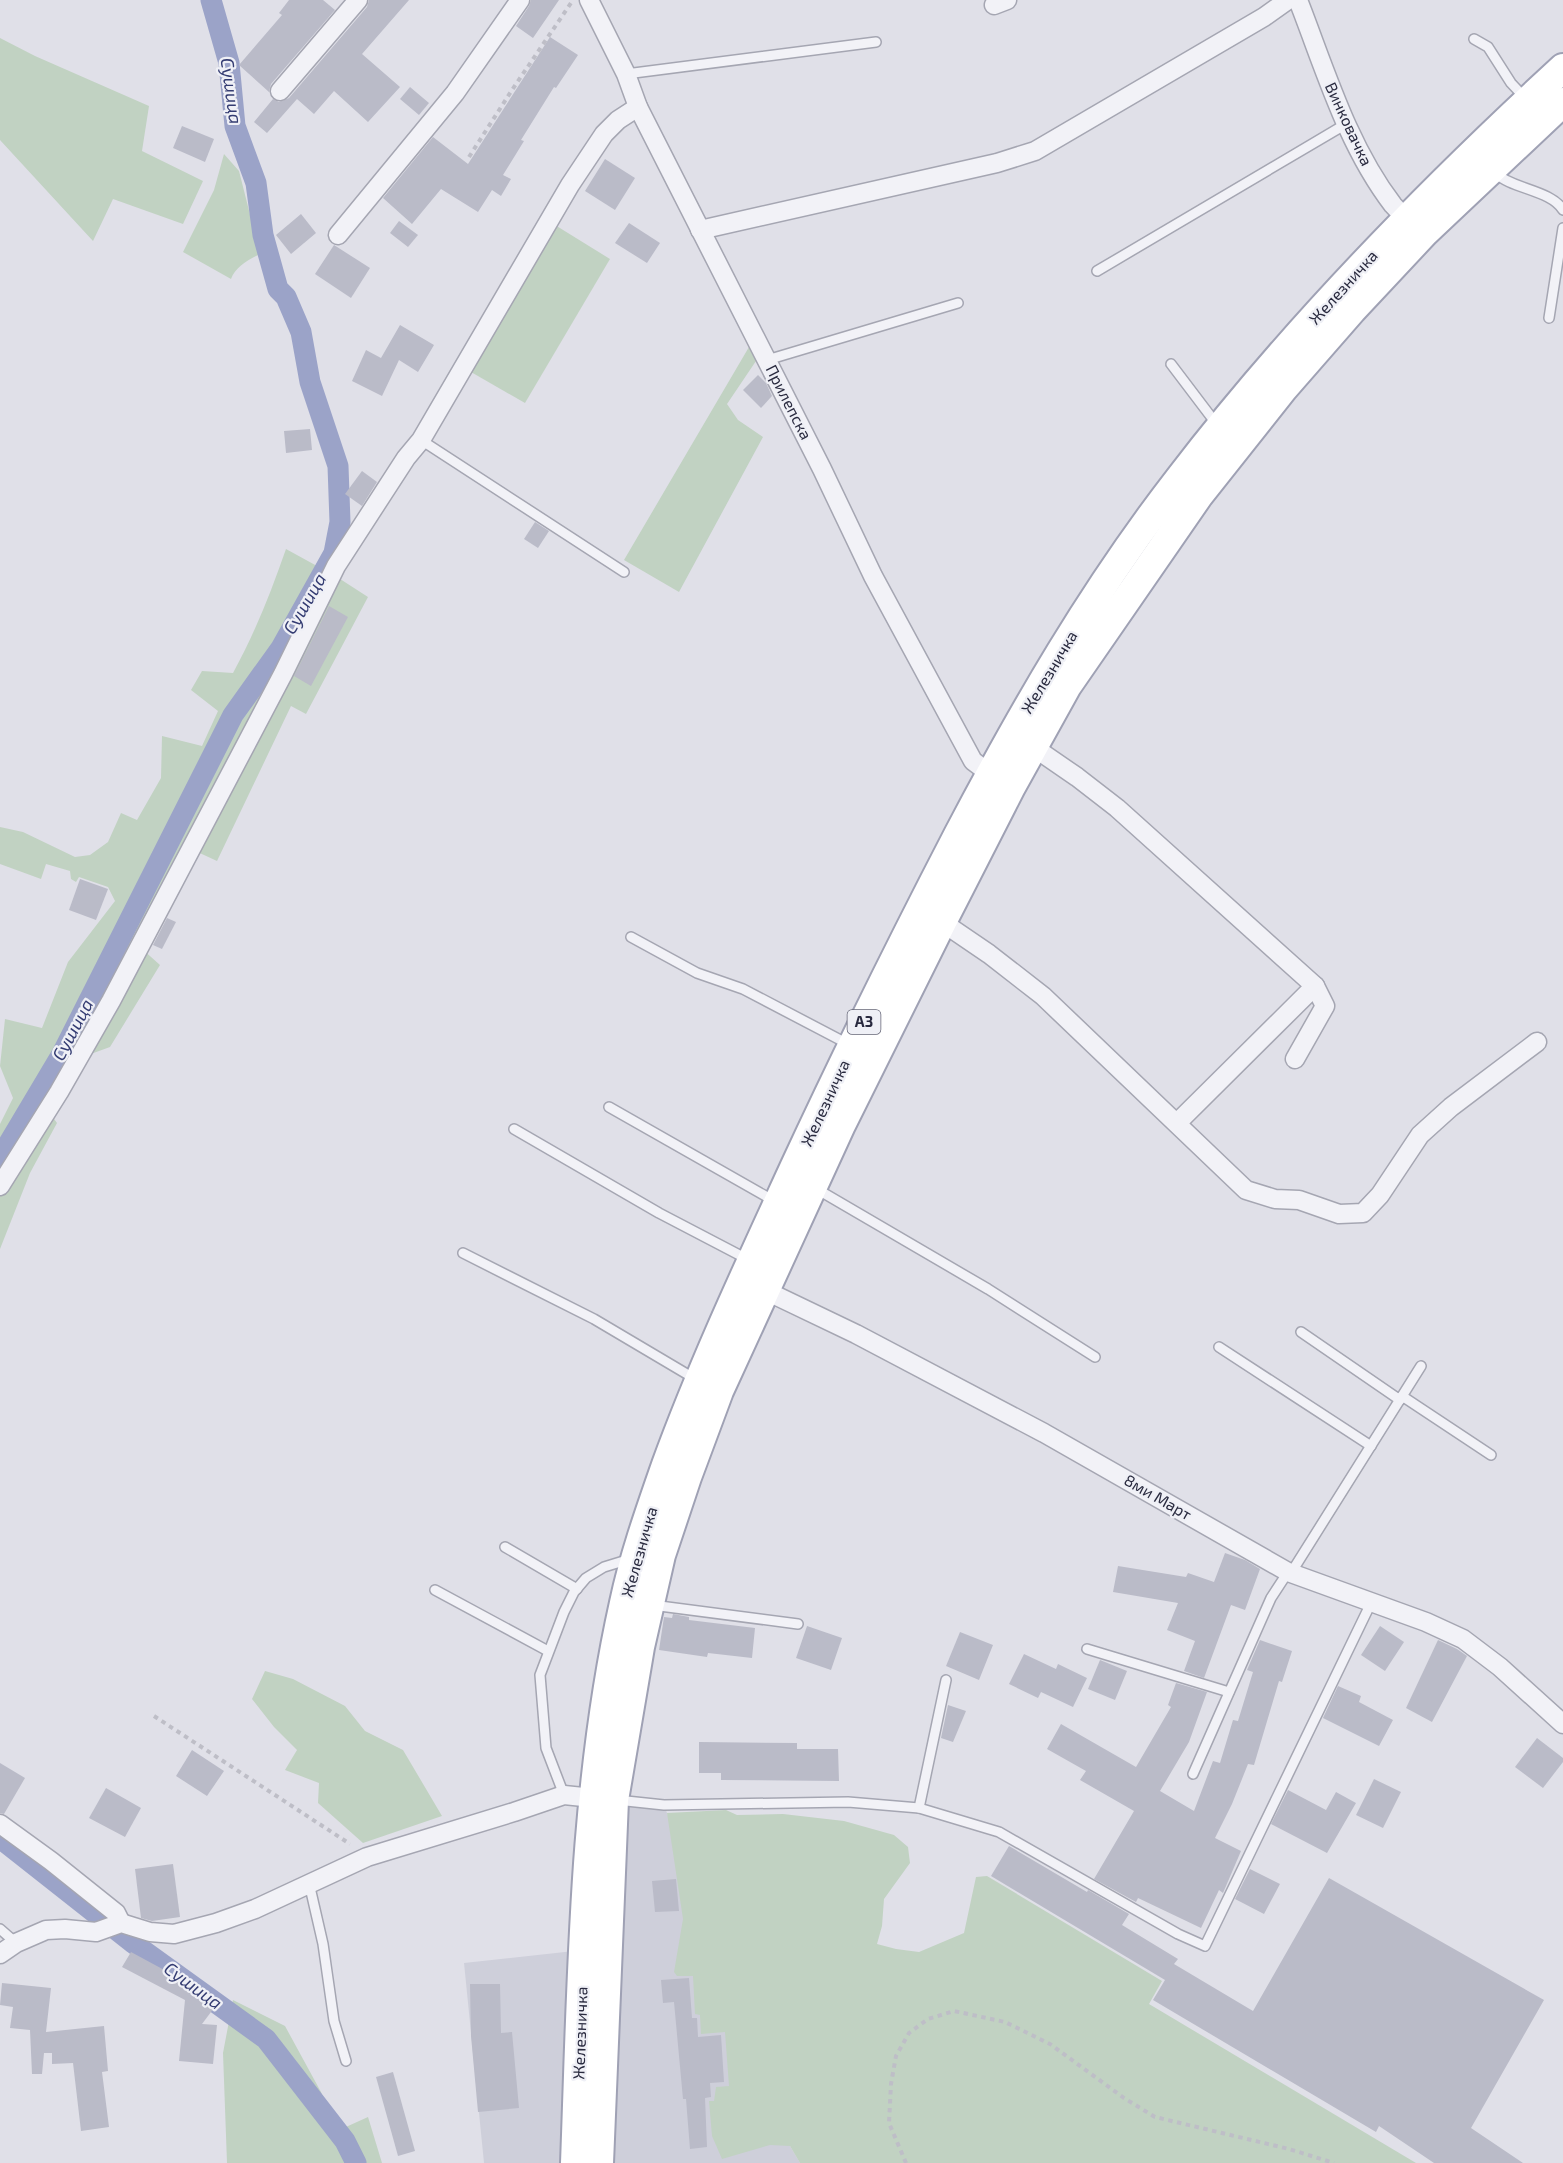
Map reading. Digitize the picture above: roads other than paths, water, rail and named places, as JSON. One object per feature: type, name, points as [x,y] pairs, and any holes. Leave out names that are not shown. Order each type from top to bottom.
[{"type":"main road","name":"Железничка","points":[[574,2163],[587,1852],[603,1799],[661,1555],[719,1391],[778,1203],[852,1046],[902,942],[1001,781],[1023,740],[1053,663],[1176,482],[1265,372],[1416,224],[1528,100],[1563,68]]},
{"type":"main road","name":"Железничка","points":[[1023,740],[1067,686],[1199,495],[1283,389],[1352,310],[1416,224],[1491,169],[1563,102]]},
{"type":"main road","name":"Железничка","points":[[599,2163],[605,1702],[624,1600],[636,1557],[658,1489],[699,1382],[753,1277],[813,1186],[942,922],[1001,781]]},
{"type":"street","points":[[280,91],[358,0]]},
{"type":"street","points":[[339,235],[455,93],[520,0]]},
{"type":"street","name":"Прилепска","points":[[589,0],[626,74],[638,107],[767,360],[873,576],[973,760],[1001,781]]},
{"type":"street","points":[[700,230],[997,163],[1035,151],[1288,0]]},
{"type":"street","name":"Винковачка","points":[[1298,0],[1346,124],[1369,168],[1394,207],[1416,224]]},
{"type":"street","points":[[0,1186],[59,1092],[111,1001],[283,674],[336,566],[406,458],[421,440],[570,185],[604,134],[618,120],[638,107]]},
{"type":"street","points":[[1023,740],[1117,808],[1315,986],[1325,1006],[1295,1059]]},
{"type":"street","points":[[942,922],[989,954],[1043,996],[1246,1190],[1275,1198],[1299,1200],[1340,1214],[1363,1213],[1380,1195],[1420,1135],[1451,1107],[1537,1042]]},
{"type":"street","points":[[1177,1123],[1315,986]]},
{"type":"street","name":"8ми Март","points":[[753,1277],[1044,1433],[1290,1573],[1426,1622],[1463,1639],[1500,1667],[1563,1724]]},
{"type":"street","points":[[0,1954],[16,1943],[46,1930],[96,1932],[121,1923],[150,1932],[174,1934],[236,1916],[367,1857],[564,1795],[603,1799]]},
{"type":"street","points":[[0,1824],[116,1912],[121,1923]]},
{"type":"lane","points":[[1474,39],[1488,47],[1511,83],[1528,100]]},
{"type":"lane","points":[[626,74],[876,42]]},
{"type":"lane","points":[[1097,271],[1346,124]]},
{"type":"lane","points":[[1491,169],[1499,176],[1557,202],[1563,210]]},
{"type":"lane","points":[[1549,318],[1563,228]]},
{"type":"lane","points":[[767,360],[958,303]]},
{"type":"lane","points":[[1172,364],[1220,428]]},
{"type":"lane","points":[[421,440],[624,572]]},
{"type":"lane","points":[[631,937],[697,973],[743,989],[852,1046]]},
{"type":"lane","points":[[609,1107],[778,1203]]},
{"type":"lane","points":[[514,1129],[659,1213],[753,1277]]},
{"type":"lane","points":[[813,1186],[978,1283],[1095,1357]]},
{"type":"lane","points":[[464,1253],[594,1319],[699,1382]]},
{"type":"lane","points":[[1301,1332],[1491,1455]]},
{"type":"lane","points":[[1219,1347],[1371,1446]]},
{"type":"lane","points":[[1193,1774],[1271,1598],[1290,1573],[1421,1366]]},
{"type":"lane","points":[[505,1547],[577,1589]]},
{"type":"lane","points":[[564,1795],[546,1748],[540,1675],[564,1612],[577,1589],[586,1578],[604,1567],[636,1557]]},
{"type":"lane","points":[[435,1590],[548,1651]]},
{"type":"lane","points":[[603,1799],[664,1805],[848,1802],[919,1808],[999,1832],[1178,1934],[1204,1946],[1371,1603]]},
{"type":"lane","points":[[650,1605],[798,1624]]},
{"type":"lane","points":[[1087,1649],[1229,1692]]},
{"type":"lane","points":[[919,1808],[946,1680]]},
{"type":"lane","points":[[309,1883],[323,1944],[334,2021],[346,2061]]},
{"type":"lane","points":[[0,1929],[16,1943]]},
{"type":"waterway","name":"Сушица","points":[[0,1158],[62,1054],[233,715],[281,648],[334,553],[340,522],[338,466],[310,382],[301,332],[286,297],[278,289],[263,235],[256,183],[235,126],[229,63],[211,0]]},
{"type":"waterway","name":"Сушица","points":[[0,1838],[133,1943],[266,2039],[345,2141],[356,2163]]}]
